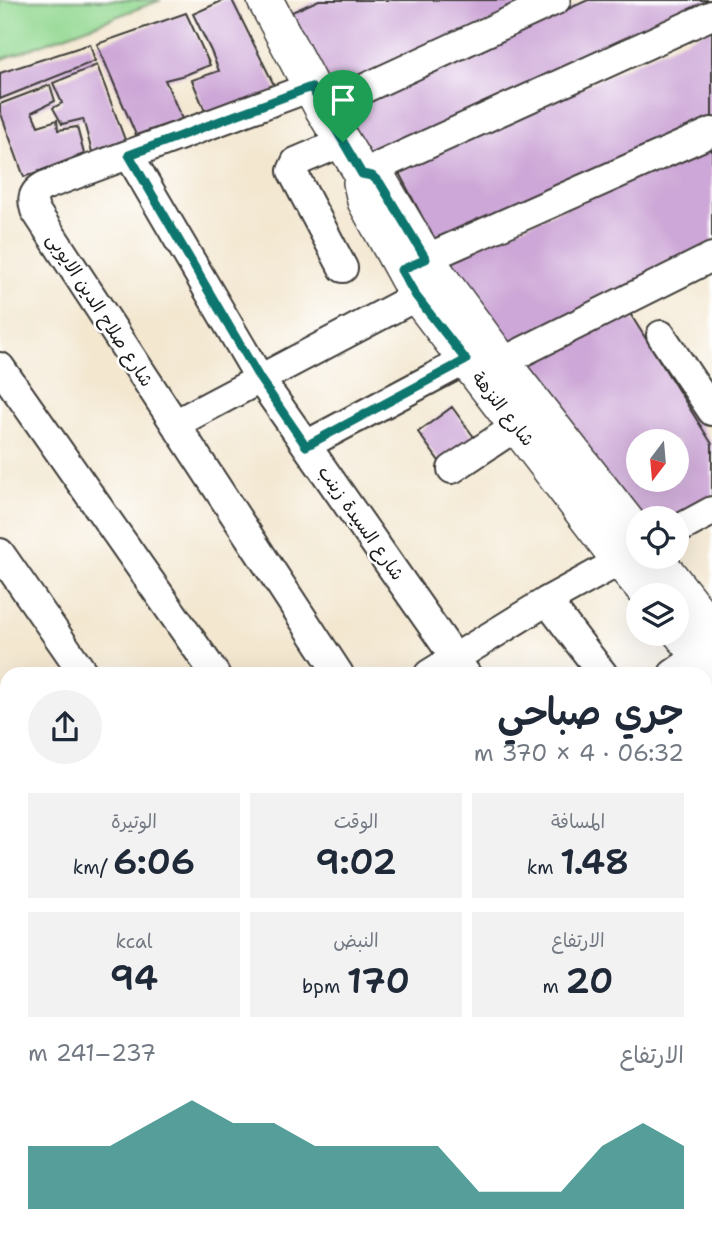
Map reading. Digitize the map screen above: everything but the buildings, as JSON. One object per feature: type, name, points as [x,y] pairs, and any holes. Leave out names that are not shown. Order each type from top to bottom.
[{"type":"main road","name":"شارع النزهة","points":[[274,3],[317,97],[343,142],[362,174],[372,176],[380,183],[414,275],[466,360],[517,426],[626,540]]},
{"type":"main road","name":"شارع النزهة","points":[[414,275],[502,362],[626,535]]},
{"type":"main road","name":"شارع النزهة","points":[[648,569],[699,657]]},
{"type":"street","name":"شارع صلاح الدين الايوبى","points":[[333,667],[34,210],[32,200],[35,191],[129,155],[317,97],[556,0]]},
{"type":"street","points":[[362,174],[712,15]]},
{"type":"street","points":[[175,424],[260,379],[414,275],[712,132]]},
{"type":"street","points":[[343,142],[296,162],[292,171],[343,268]]},
{"type":"street","name":"شارع السيدة زينب","points":[[129,155],[260,379],[461,666]]},
{"type":"street","points":[[502,362],[712,257]]},
{"type":"street","points":[[661,335],[712,411]]},
{"type":"street","points":[[306,446],[466,360]]},
{"type":"street","points":[[0,366],[210,667]]},
{"type":"street","points":[[452,469],[517,426]]},
{"type":"street","points":[[689,523],[712,510]]},
{"type":"street","points":[[0,553],[79,667]]},
{"type":"street","points":[[461,666],[547,601],[626,558]]},
{"type":"street","points":[[547,601],[598,667]]},
{"type":"green space","points":[[0,0],[161,0],[0,60]]},
{"type":"route","points":[[311,87],[343,142],[362,174],[372,176],[387,191],[426,259],[401,270],[416,296],[466,360],[306,446],[260,379],[129,155],[311,87]]}]
